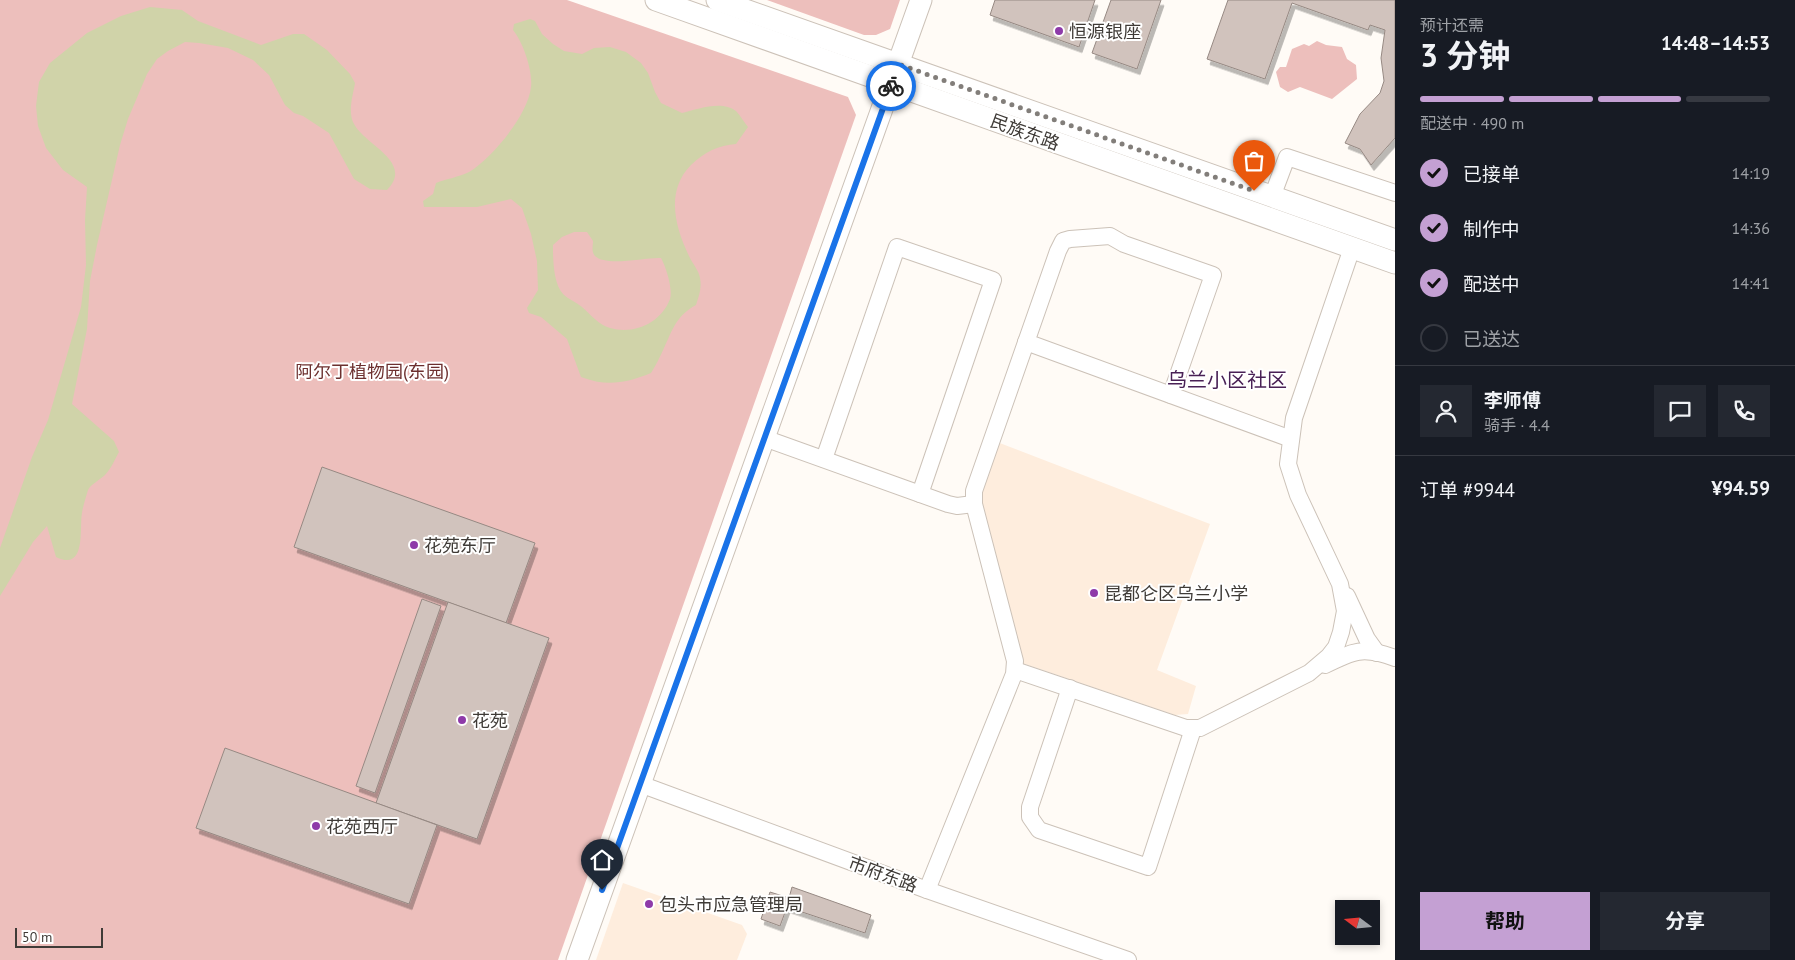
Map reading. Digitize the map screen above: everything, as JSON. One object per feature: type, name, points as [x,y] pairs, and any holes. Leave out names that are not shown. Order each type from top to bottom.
[{"type":"main road","name":"民族东路","points":[[656,0],[1395,263]]},
{"type":"main road","name":"民族东路","points":[[717,0],[1395,240]]},
{"type":"main road","points":[[578,960],[921,0]]},
{"type":"street","points":[[1272,197],[1287,157],[1395,193]]},
{"type":"street","points":[[927,890],[1015,670],[974,504],[975,484],[1063,241],[1110,236],[1124,244],[1213,275],[1171,395]]},
{"type":"street","points":[[824,459],[897,247],[993,280],[920,494]]},
{"type":"street","points":[[1352,248],[1297,410],[1288,464],[1292,481],[1340,584],[1367,639],[1377,653]]},
{"type":"street","points":[[1026,342],[1291,439]]},
{"type":"street","points":[[764,438],[957,506],[974,504]]},
{"type":"street","points":[[1309,673],[1330,656],[1342,632],[1345,611],[1340,584]]},
{"type":"street","points":[[1015,670],[1193,729],[1200,728],[1356,651],[1363,650],[1395,658]]},
{"type":"street","points":[[1070,688],[1030,807],[1030,817],[1039,830],[1148,867],[1193,729]]},
{"type":"street","name":"市府东路","points":[[640,784],[927,890],[1128,960]]},
{"type":"shaded area","points":[[150,7],[182,10],[198,21],[261,45],[293,34],[304,34],[327,50],[350,74],[355,83],[351,108],[353,122],[358,130],[391,162],[395,170],[394,180],[387,190],[370,189],[354,179],[329,133],[303,116],[294,113],[285,105],[269,75],[253,60],[228,48],[185,42],[157,59],[147,74],[128,119],[120,145],[90,281],[87,329],[72,404],[114,441],[119,452],[107,473],[88,490],[82,510],[80,546],[73,559],[66,560],[56,557],[47,526],[33,542],[0,596],[0,548],[32,457],[48,420],[81,307],[86,265],[85,220],[87,187],[63,170],[46,148],[38,126],[36,106],[39,82],[50,63],[87,33],[121,16]]},
{"type":"shaded area","points":[[530,19],[535,21],[542,34],[564,51],[582,54],[594,48],[610,47],[626,52],[641,63],[648,73],[661,103],[682,113],[710,106],[724,106],[736,111],[748,127],[736,144],[718,148],[696,160],[683,175],[678,186],[675,198],[677,222],[680,234],[699,275],[700,292],[696,305],[679,318],[651,373],[625,381],[608,383],[581,377],[567,339],[541,317],[529,313],[527,308],[538,290],[537,261],[531,234],[522,208],[511,199],[477,207],[424,207],[423,201],[433,194],[436,183],[469,172],[488,157],[508,135],[523,110],[531,87],[531,80],[524,49],[513,30],[514,24]],"holes":[[[574,232],[587,232],[593,241],[594,254],[600,259],[617,261],[661,258],[668,278],[671,295],[666,307],[653,321],[628,330],[606,327],[563,294],[555,277],[553,245],[562,237]]]},
{"type":"shaded area","name":"昆都仑区乌兰小学","points":[[997,442],[1210,524],[1157,670],[1196,686],[1188,714],[1175,715],[1022,663],[979,498]]},
{"type":"shaded area","name":"包头市应急管理局","points":[[623,883],[742,925],[747,934],[737,960],[596,960]]},
{"type":"green space","name":"阿尔丁植物园(东园)","points":[[0,0],[567,0],[848,97],[856,115],[558,960],[0,960]]},
{"type":"green space","points":[[767,0],[900,0],[890,29],[876,35],[864,35]]},
{"type":"green space","points":[[1317,41],[1326,45],[1342,47],[1347,59],[1356,65],[1357,79],[1332,99],[1300,87],[1288,92],[1280,87],[1276,72],[1280,67],[1286,67],[1292,49],[1304,44],[1309,46]]},
{"type":"building","name":"恒源银座","points":[[995,0],[1095,0],[1079,47],[990,15]]},
{"type":"building","points":[[1111,0],[1161,0],[1137,69],[1092,53]]},
{"type":"building","points":[[1228,0],[1395,0],[1395,138],[1371,165],[1360,149],[1345,143],[1360,114],[1380,93],[1384,81],[1381,58],[1385,30],[1370,25],[1368,30],[1292,3],[1265,79],[1207,59]]},
{"type":"building","name":"花苑东厅","points":[[322,467],[535,543],[506,623],[294,547]]},
{"type":"building","points":[[422,599],[441,606],[375,793],[356,786]]},
{"type":"building","name":"花苑","points":[[448,602],[549,638],[477,839],[376,803]]},
{"type":"building","name":"花苑西厅","points":[[225,748],[437,825],[409,904],[196,828]]},
{"type":"building","points":[[792,887],[871,915],[865,933],[787,907],[780,926],[761,919],[770,892],[789,898]]},
{"type":"way so far","points":[[891,86],[898,64],[1254,191]]},
{"type":"place","name":"恒源银座","points":[[1059,31]]},
{"type":"place","name":"花苑东厅","points":[[414,545]]},
{"type":"place","name":"昆都仑区乌兰小学","points":[[1094,593]]},
{"type":"place","name":"花苑","points":[[462,720]]},
{"type":"place","name":"花苑西厅","points":[[316,826]]},
{"type":"place","name":"包头市应急管理局","points":[[649,904]]},
{"type":"district","name":"乌兰小区社区","points":[[1227,380]]},
{"type":"route","points":[[602,890],[891,86]]}]
